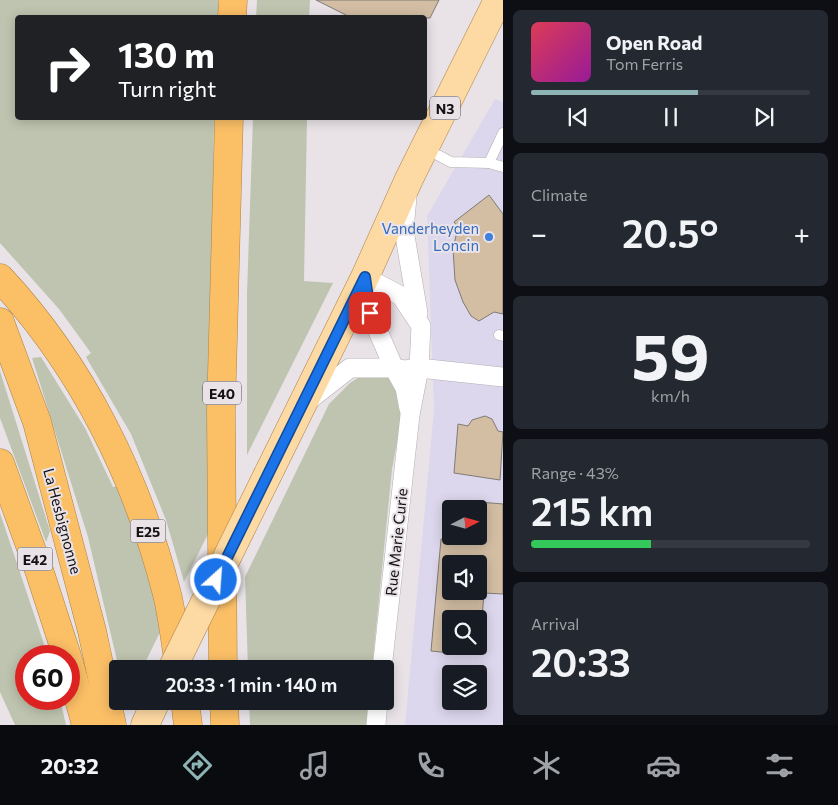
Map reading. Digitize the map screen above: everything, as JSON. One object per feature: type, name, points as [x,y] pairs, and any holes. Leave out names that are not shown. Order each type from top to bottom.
[{"type":"highway","points":[[232,15],[233,0]]},
{"type":"highway","name":"E40","points":[[223,660],[221,411],[229,120]]},
{"type":"highway","name":"E25","points":[[0,278],[54,345],[108,432],[143,514],[167,595],[178,660]]},
{"type":"highway","name":"La Hesbignonne","points":[[0,322],[37,422],[92,631],[112,725]]},
{"type":"highway","name":"E42","points":[[0,463],[40,570],[64,645]]},
{"type":"highway","points":[[80,703],[86,725]]},
{"type":"highway","points":[[186,710],[188,725]]},
{"type":"highway","points":[[224,710],[225,725]]},
{"type":"main road","name":"N3","points":[[176,660],[365,277],[405,189],[498,0]]},
{"type":"main road","points":[[145,725],[152,710]]},
{"type":"street","points":[[405,189],[404,230],[412,288],[420,326],[419,368],[410,416]]},
{"type":"street","points":[[365,277],[402,296],[420,326]]},
{"type":"street","points":[[365,277],[370,313],[394,368],[405,388],[410,416]]},
{"type":"street","points":[[302,406],[350,368],[394,368],[405,370],[419,368],[503,377]]},
{"type":"street","name":"Rue Marie Curie","points":[[383,660],[410,416]]},
{"type":"street","points":[[376,725],[377,710]]},
{"type":"lane","points":[[489,163],[503,133]]},
{"type":"lane","points":[[425,148],[451,162],[489,163],[503,167]]},
{"type":"shaded area","points":[[495,99],[503,102],[503,725],[405,725],[434,409],[427,216]]},
{"type":"green space","points":[[0,0],[218,0],[218,15],[15,15],[15,120],[214,120],[208,534],[184,582],[166,520],[131,434],[86,357],[91,353],[59,309],[0,243]]},
{"type":"green space","points":[[257,0],[310,0],[309,15],[256,15]]},
{"type":"green space","points":[[253,120],[307,120],[304,281],[333,283],[247,455],[247,294]]},
{"type":"green space","points":[[41,357],[85,428],[113,487],[119,486],[146,558],[164,624],[146,660],[117,660],[88,537],[32,358]]},
{"type":"green space","points":[[0,371],[50,531],[46,542],[0,418]]},
{"type":"green space","points":[[365,373],[381,374],[395,380],[404,406],[392,469],[373,660],[248,660],[245,577],[329,404],[350,383]]},
{"type":"green space","points":[[0,513],[44,645],[15,645],[15,710],[63,710],[66,725],[15,725],[0,692]]},
{"type":"green space","points":[[249,710],[368,710],[366,725],[250,725]]},
{"type":"building","points":[[316,0],[439,0],[430,18],[427,18],[427,15],[346,15]]},
{"type":"building","points":[[489,195],[503,214],[503,314],[494,312],[479,321],[471,316],[463,302],[455,280],[453,249],[458,227],[454,222]]},
{"type":"building","points":[[485,416],[492,419],[498,431],[503,432],[500,480],[454,473],[458,424],[468,426],[472,420]]},
{"type":"building","points":[[488,503],[503,504],[503,594],[487,593],[487,555],[442,555],[442,600],[483,600],[483,610],[442,610],[442,652],[431,651],[441,539],[442,545],[488,545]]},
{"type":"place","name":"Vanderheyden Loncin","points":[[489,237]]},
{"type":"route","points":[[216,580],[365,277],[370,313]]}]
